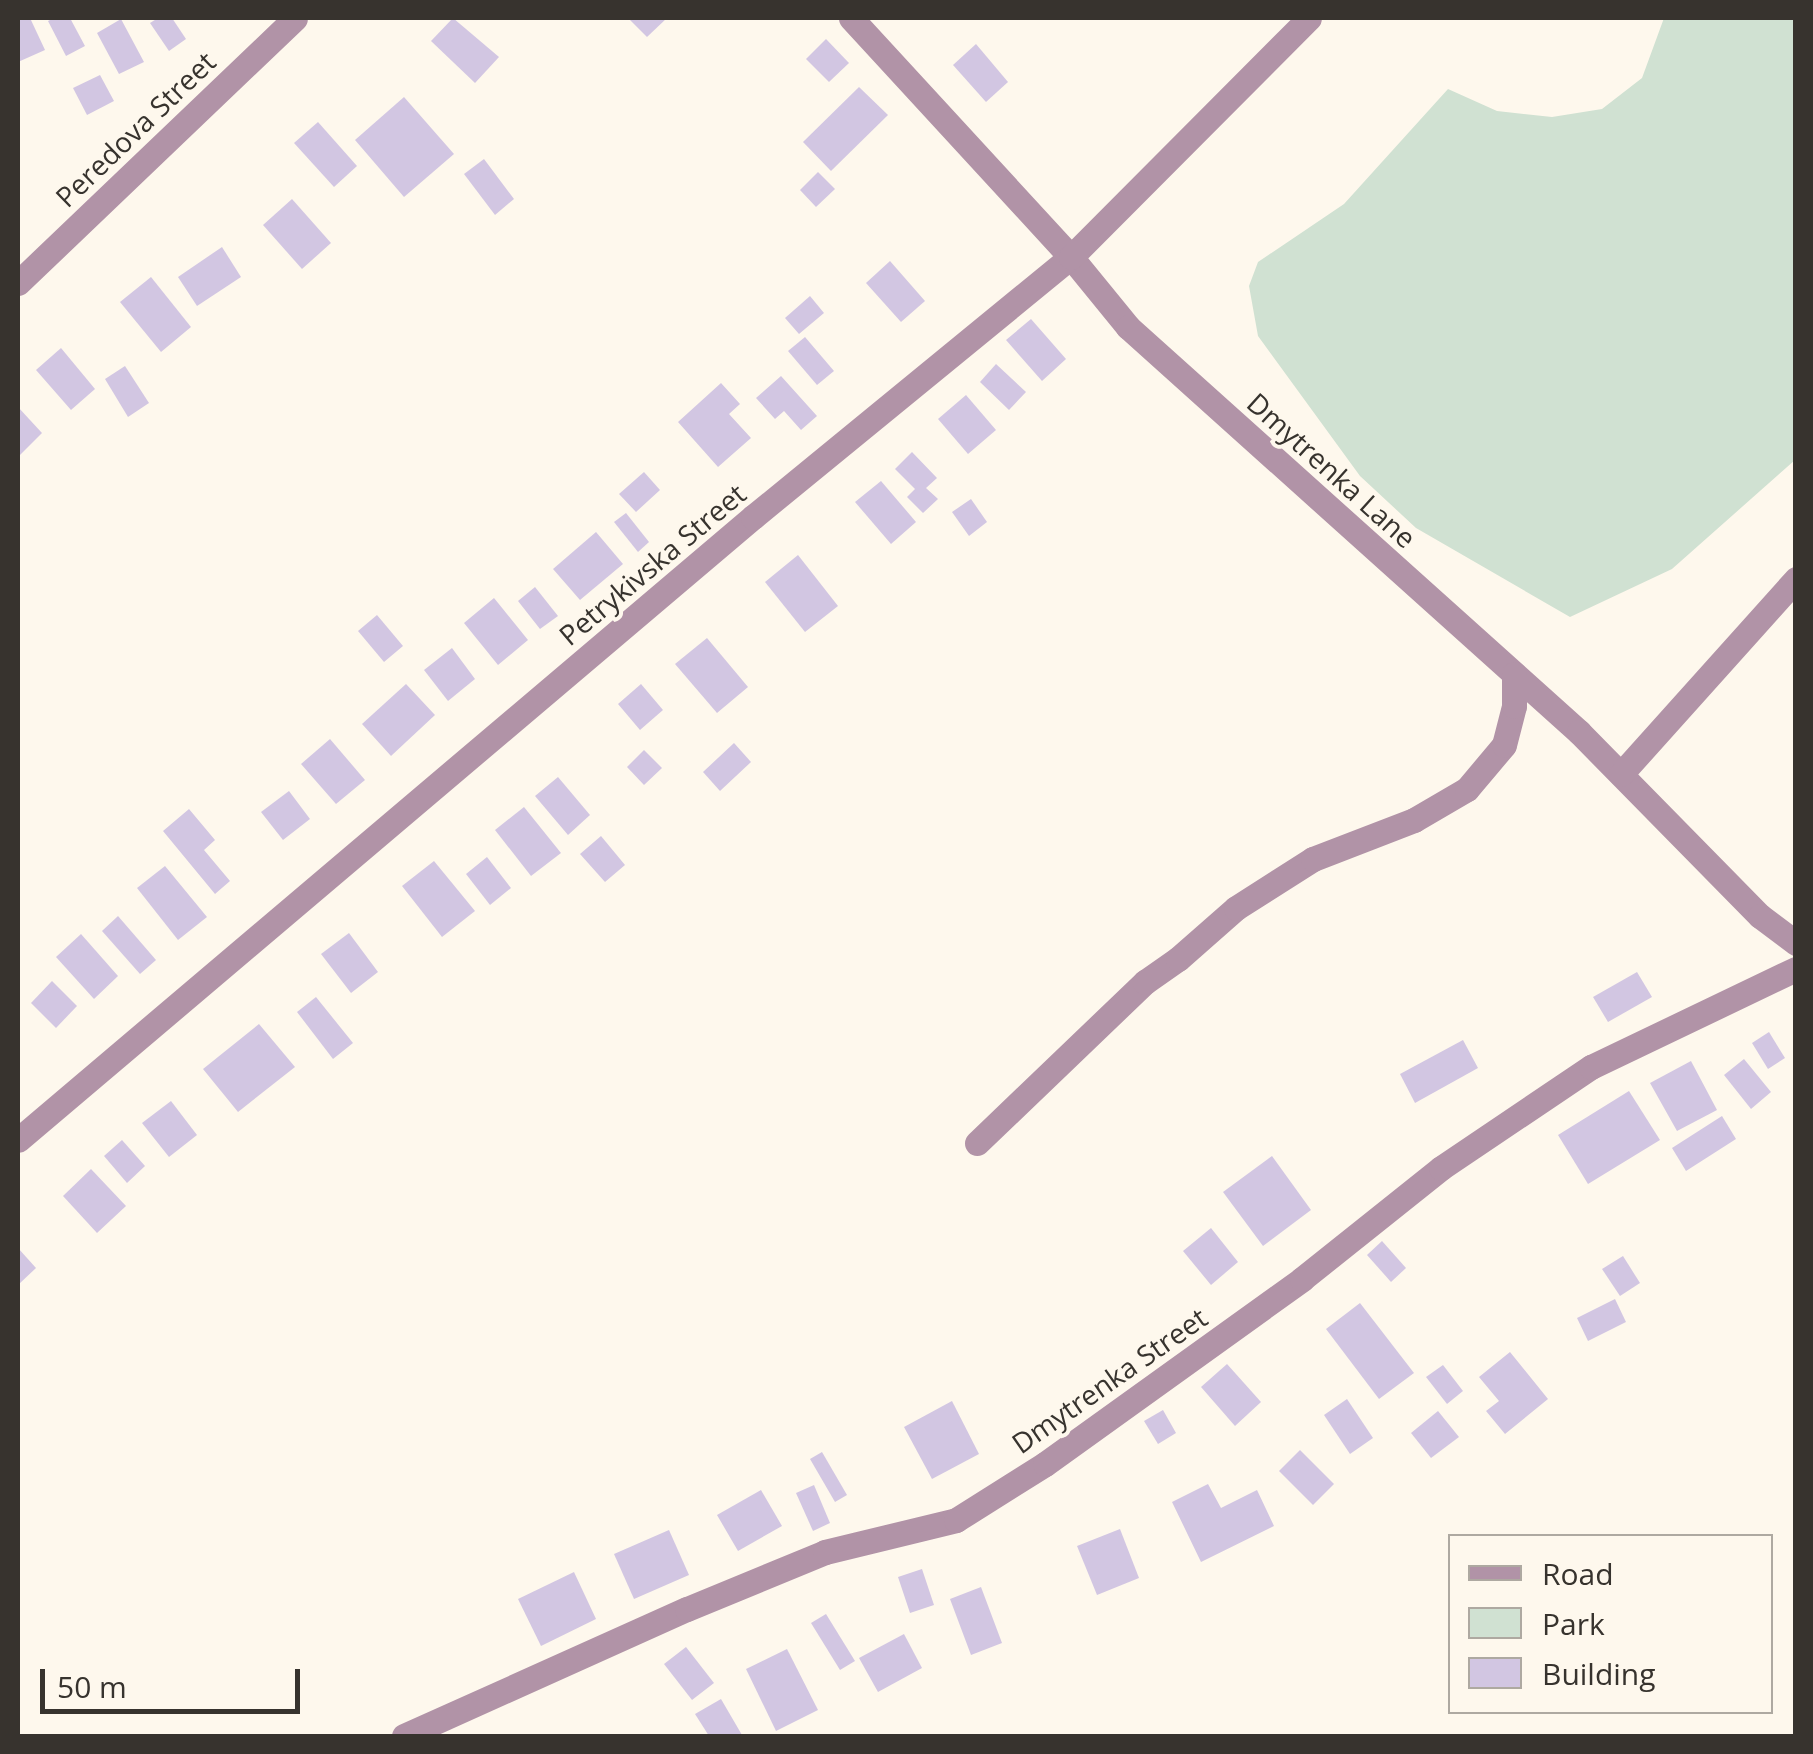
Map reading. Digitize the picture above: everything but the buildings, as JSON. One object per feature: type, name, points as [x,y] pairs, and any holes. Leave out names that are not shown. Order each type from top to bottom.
[{"type":"street","name":"Peredova Street","points":[[18,283],[295,18]]},
{"type":"street","name":"Dmytrenka Lane","points":[[851,18],[1070,257],[1128,327],[1514,674],[1621,774],[1760,916],[1796,943]]},
{"type":"street","name":"Petrykivska Street","points":[[18,1140],[753,517],[1070,257],[1309,18]]},
{"type":"street","points":[[1621,774],[1796,580]]},
{"type":"street","points":[[977,1143],[1145,982],[1178,960],[1236,908],[1313,859],[1414,820],[1467,789],[1504,745],[1514,706],[1514,674]]},
{"type":"street","name":"Dmytrenka Street","points":[[404,1736],[687,1608],[825,1552],[956,1520],[1045,1464],[1302,1278],[1441,1168],[1592,1068],[1796,969]]},
{"type":"green space","points":[[1664,18],[1795,18],[1795,460],[1672,569],[1570,617],[1416,528],[1360,476],[1258,336],[1249,286],[1258,262],[1344,204],[1448,89],[1497,111],[1552,117],[1602,109],[1642,78]]}]
